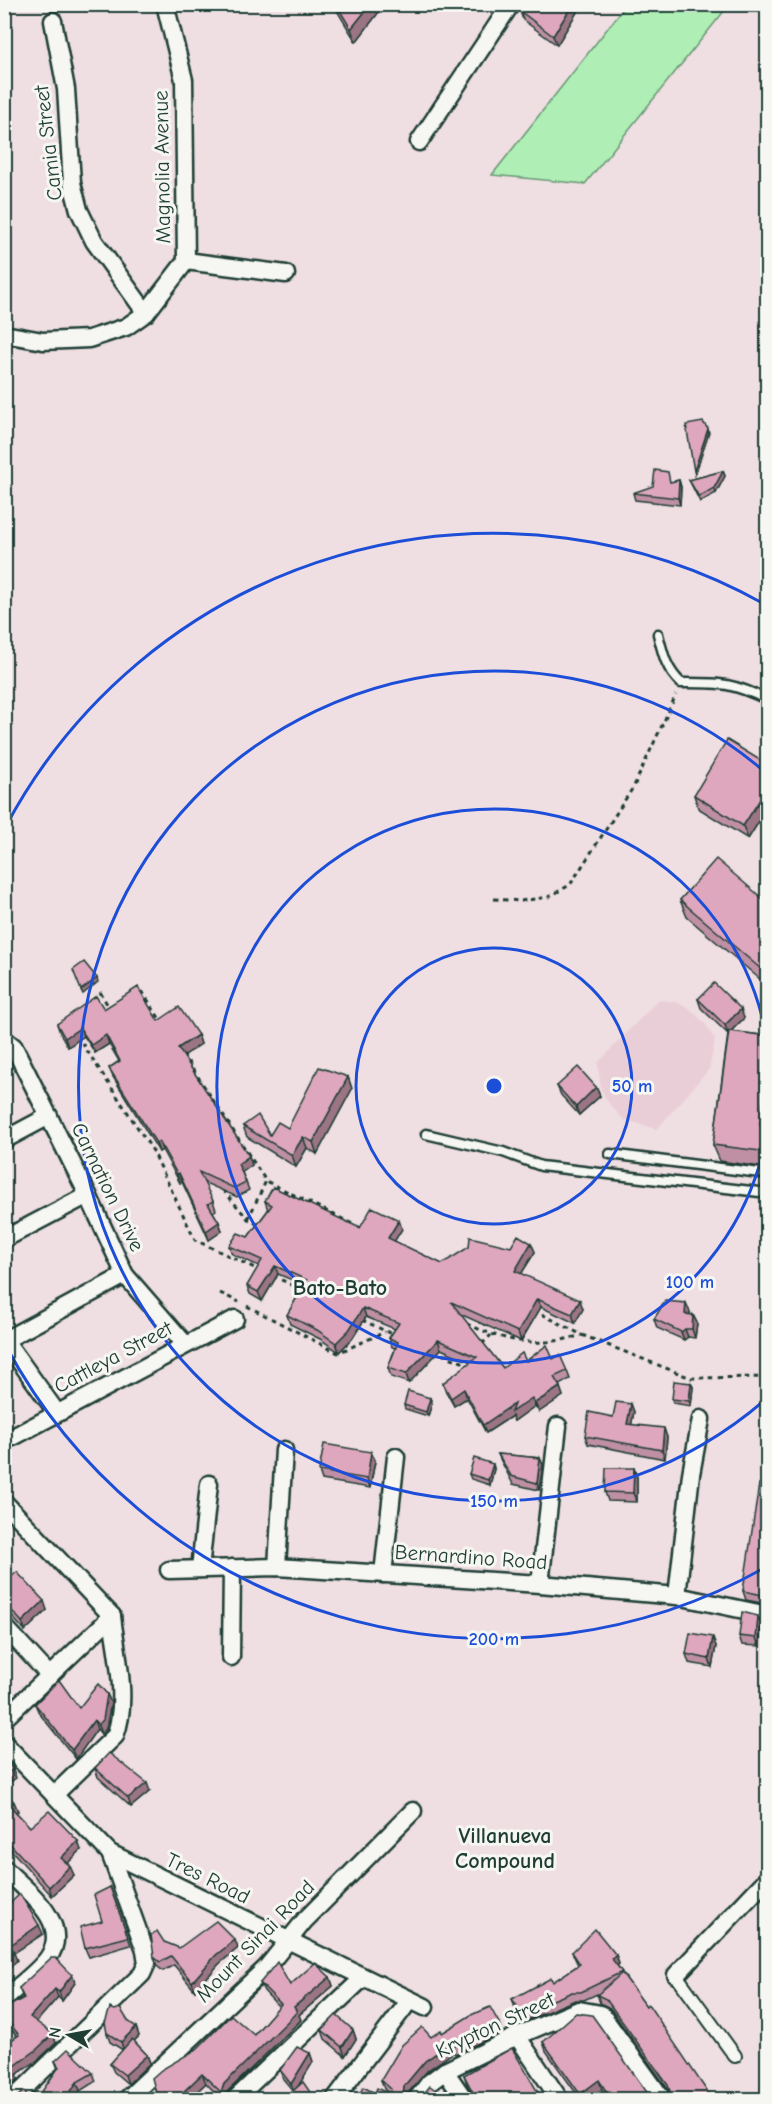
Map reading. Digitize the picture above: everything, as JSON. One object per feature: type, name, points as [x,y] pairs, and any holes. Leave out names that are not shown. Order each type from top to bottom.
[{"type":"street","name":"Magnolia Avenue","points":[[4,334],[43,340],[89,339],[126,327],[146,313],[186,261],[184,80],[165,4]]},
{"type":"street","points":[[419,142],[511,4]]},
{"type":"street","name":"Camia Street","points":[[53,21],[66,89],[72,183],[79,210],[94,241],[146,313]]},
{"type":"street","points":[[186,261],[286,274]]},
{"type":"street","name":"Carnation Drive","points":[[4,1039],[14,1047],[125,1275],[185,1344]]},
{"type":"street","points":[[4,1140],[49,1116]]},
{"type":"street","points":[[4,1239],[88,1195]]},
{"type":"street","points":[[57,1413],[5,1340],[125,1275]]},
{"type":"street","name":"Cattleya Street","points":[[13,1437],[235,1319]]},
{"type":"street","points":[[677,1596],[691,1474],[701,1419]]},
{"type":"street","points":[[540,1584],[558,1426]]},
{"type":"street","points":[[277,1567],[284,1450]]},
{"type":"street","points":[[382,1574],[396,1457]]},
{"type":"street","points":[[200,1569],[208,1484]]},
{"type":"street","points":[[4,1502],[112,1616],[122,1707],[120,1724],[115,1736],[54,1795]]},
{"type":"street","name":"Bernardino Road","points":[[169,1570],[277,1567],[540,1584],[677,1596],[768,1615]]},
{"type":"street","points":[[231,1657],[232,1568]]},
{"type":"street","points":[[4,1719],[112,1616]]},
{"type":"street","points":[[4,1626],[50,1676]]},
{"type":"street","name":"Tres Road","points":[[4,1743],[110,1853],[286,1942],[417,2004],[334,2100]]},
{"type":"street","name":"Mount Sinai Road","points":[[126,2100],[266,1968],[286,1942],[413,1811]]},
{"type":"street","points":[[12,2100],[142,1974],[147,1962],[145,1950],[110,1853]]},
{"type":"street","points":[[4,1868],[52,1918],[57,1938],[48,1957],[4,1999]]},
{"type":"street","points":[[735,2056],[676,1975],[768,1878]]},
{"type":"street","points":[[234,2100],[363,1978]]},
{"type":"street","name":"Krypton Street","points":[[416,2100],[429,2083],[445,2071],[517,2036],[579,2010],[601,2014],[663,2100]]},
{"type":"street","points":[[517,2036],[560,2100]]},
{"type":"street","points":[[445,2071],[465,2100]]},
{"type":"lane","points":[[658,634],[664,659],[672,674],[681,683],[717,682],[743,688],[768,700]]},
{"type":"lane","points":[[426,1134],[503,1152],[541,1166],[768,1193]]},
{"type":"lane","points":[[610,1154],[768,1174]]},
{"type":"path","points":[[494,899],[521,901],[548,897],[570,885],[634,786],[681,683]]},
{"type":"path","points":[[142,991],[168,1031]]},
{"type":"path","points":[[100,992],[112,1012]]},
{"type":"path","points":[[82,1043],[153,1150],[195,1240],[303,1291]]},
{"type":"path","points":[[180,1049],[266,1181],[368,1231]]},
{"type":"path","points":[[248,1219],[266,1181]]},
{"type":"path","points":[[220,1186],[248,1219],[266,1229]]},
{"type":"path","points":[[220,1293],[338,1353],[386,1332]]},
{"type":"path","points":[[530,1308],[582,1335],[691,1378],[768,1377]]},
{"type":"path","points":[[355,1317],[396,1336]]},
{"type":"path","points":[[460,1321],[491,1335],[522,1343],[554,1344],[582,1335]]},
{"type":"path","points":[[477,1349],[491,1335]]},
{"type":"path","points":[[429,1349],[462,1362],[470,1356]]},
{"type":"shaded area","points":[[658,1000],[675,1002],[689,1008],[706,1025],[715,1040],[709,1069],[657,1129],[623,1119],[610,1105],[601,1089],[598,1063]]},
{"type":"green space","points":[[626,5],[729,5],[585,184],[492,175]]},
{"type":"building","points":[[336,4],[371,4],[351,29]]},
{"type":"building","points":[[524,4],[573,4],[553,36],[520,11]]},
{"type":"building","points":[[703,422],[708,429],[694,471],[686,425]]},
{"type":"building","points":[[655,470],[668,472],[670,482],[679,480],[678,498],[633,493],[653,486]]},
{"type":"building","points":[[723,471],[714,488],[699,497],[689,480]]},
{"type":"building","points":[[727,740],[768,765],[768,787],[743,826],[694,795]]},
{"type":"building","points":[[716,859],[768,903],[768,975],[680,900]]},
{"type":"building","points":[[84,962],[97,978],[81,990],[73,970]]},
{"type":"building","points":[[714,983],[741,1009],[725,1025],[698,999]]},
{"type":"building","points":[[138,987],[158,1021],[179,1007],[198,1035],[178,1048],[249,1156],[238,1164],[246,1182],[234,1188],[199,1172],[213,1201],[208,1204],[219,1222],[206,1231],[179,1173],[177,1174],[159,1141],[156,1143],[109,1068],[120,1061],[106,1035],[91,1045],[80,1028],[65,1038],[57,1024],[96,996],[104,1009]]},
{"type":"building","points":[[729,1031],[768,1036],[768,1072],[760,1124],[768,1125],[768,1152],[713,1145]]},
{"type":"building","points":[[319,1067],[348,1077],[313,1142],[303,1137],[292,1155],[243,1126],[258,1115],[270,1135],[278,1122],[288,1128]]},
{"type":"building","points":[[578,1067],[596,1087],[576,1107],[557,1086]]},
{"type":"building","points":[[273,1187],[360,1228],[372,1207],[399,1220],[388,1238],[442,1264],[469,1247],[470,1237],[511,1247],[518,1235],[531,1243],[515,1271],[580,1300],[572,1314],[537,1299],[518,1332],[451,1302],[503,1368],[522,1353],[526,1361],[547,1345],[553,1359],[560,1355],[567,1371],[554,1377],[560,1387],[535,1403],[532,1398],[511,1412],[514,1404],[483,1425],[464,1389],[451,1398],[443,1383],[477,1357],[438,1340],[406,1374],[388,1368],[398,1342],[389,1338],[399,1323],[363,1308],[349,1330],[336,1343],[317,1330],[287,1315],[307,1280],[275,1266],[258,1292],[247,1286],[262,1260],[229,1246],[238,1233],[248,1237],[272,1205],[265,1201]]},
{"type":"building","points":[[665,1301],[686,1303],[685,1314],[693,1315],[692,1329],[685,1329],[681,1332],[654,1319]]},
{"type":"building","points":[[674,1381],[691,1383],[689,1401],[672,1399]]},
{"type":"building","points":[[408,1391],[430,1398],[426,1412],[404,1405]]},
{"type":"building","points":[[616,1402],[631,1404],[627,1424],[664,1428],[662,1450],[585,1436],[589,1412],[613,1417]]},
{"type":"building","points":[[768,1431],[768,1456],[763,1456]]},
{"type":"building","points":[[324,1444],[371,1452],[367,1479],[319,1471]]},
{"type":"building","points":[[498,1454],[540,1458],[537,1483],[511,1476]]},
{"type":"building","points":[[474,1458],[493,1464],[488,1480],[469,1474]]},
{"type":"building","points":[[606,1468],[634,1468],[633,1493],[605,1492]]},
{"type":"building","points":[[759,1484],[768,1486],[768,1568],[763,1595],[743,1591]]},
{"type":"building","points":[[17,1572],[44,1601],[22,1622],[4,1602],[4,1583]]},
{"type":"building","points":[[742,1612],[758,1616],[756,1638],[739,1636]]},
{"type":"building","points":[[690,1633],[713,1637],[709,1659],[686,1654]]},
{"type":"building","points":[[59,1680],[79,1708],[98,1684],[107,1694],[103,1720],[98,1725],[94,1720],[72,1750],[35,1704]]},
{"type":"building","points":[[109,1753],[147,1783],[128,1798],[95,1768]]},
{"type":"building","points":[[4,1759],[13,1769],[4,1776]]},
{"type":"building","points":[[4,1791],[14,1802],[10,1806],[30,1827],[49,1811],[78,1841],[61,1858],[70,1866],[49,1887],[4,1837]]},
{"type":"building","points":[[110,1887],[128,1937],[85,1948],[80,1927],[102,1921],[94,1895]]},
{"type":"building","points":[[20,1894],[39,1925],[9,1946],[14,1951],[4,1962],[4,1930],[7,1929],[4,1925],[4,1909]]},
{"type":"building","points":[[216,1921],[235,1940],[216,1955],[192,1982],[171,1956],[160,1962],[154,1957],[151,1935],[157,1931],[164,1942],[179,1948]]},
{"type":"building","points":[[595,1929],[616,1955],[612,1959],[622,1972],[581,1992],[572,1992],[522,2013],[512,1999],[551,1978],[553,1982],[580,1964],[572,1952]]},
{"type":"building","points":[[51,1958],[56,1958],[72,1975],[59,1992],[55,1989],[30,2017],[53,2034],[12,2068],[14,2071],[4,2081],[4,2045],[19,2035],[4,2016],[4,2009],[24,1998],[19,1988]]},
{"type":"building","points":[[277,1962],[290,1985],[315,1963],[330,1977],[294,2007],[297,2012],[224,2084],[221,2092],[202,2074],[183,2092],[164,2100],[158,2100],[152,2078],[161,2070],[197,2049],[231,2015],[254,2035],[281,2004],[260,1983]]},
{"type":"building","points":[[622,1973],[646,2006],[648,2004],[713,2100],[666,2100],[670,2091],[668,2085],[606,1999],[597,1995]]},
{"type":"building","points":[[490,2007],[499,2023],[452,2046],[451,2043],[425,2061],[404,2086],[403,2095],[407,2100],[390,2092],[391,2089],[381,2080],[402,2045],[422,2027],[431,2037]]},
{"type":"building","points":[[110,2008],[115,2010],[120,2008],[128,2021],[136,2027],[121,2042],[107,2033],[105,2023]]},
{"type":"building","points":[[576,2013],[592,2015],[651,2098],[656,2100],[612,2100],[599,2080],[580,2094],[543,2042]]},
{"type":"building","points":[[336,2015],[353,2030],[342,2047],[322,2030]]},
{"type":"building","points":[[132,2039],[147,2055],[125,2075],[110,2064]]},
{"type":"building","points":[[297,2047],[310,2053],[291,2084],[280,2070]]},
{"type":"building","points":[[512,2048],[540,2096],[545,2093],[551,2100],[477,2100],[464,2075]]},
{"type":"building","points":[[68,2049],[93,2073],[77,2082],[65,2100],[36,2100],[59,2067],[55,2061]]},
{"type":"building","points":[[303,2082],[314,2098],[313,2100],[283,2100]]},
{"type":"building","points":[[430,2086],[450,2100],[419,2100]]},
{"type":"building","points":[[363,2087],[375,2093],[377,2088],[391,2095],[389,2100],[357,2100]]},
{"type":"building","points":[[24,2091],[31,2100],[13,2100]]},
{"type":"district","name":"Bato-Bato","points":[[340,1288]]},
{"type":"district","name":"Villanueva Compound","points":[[505,1848]]}]
